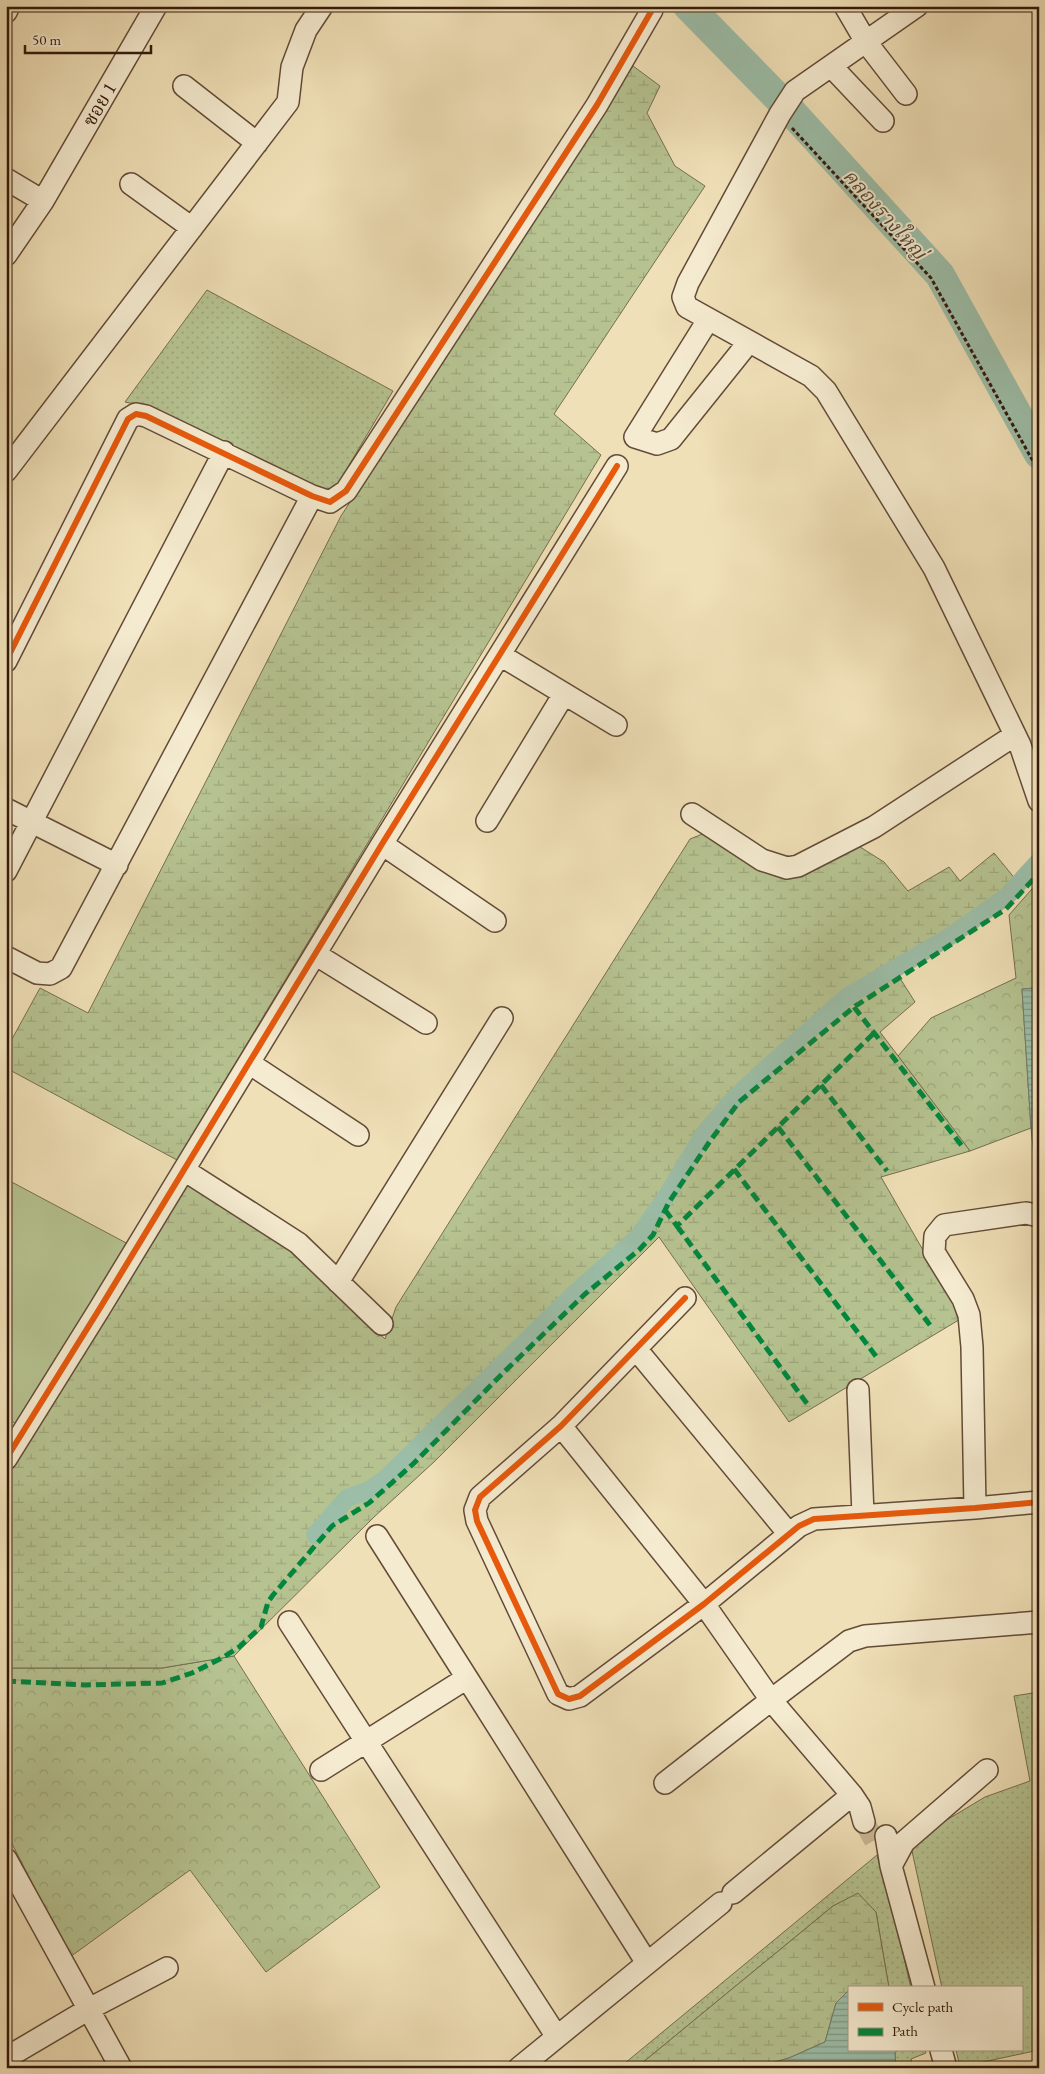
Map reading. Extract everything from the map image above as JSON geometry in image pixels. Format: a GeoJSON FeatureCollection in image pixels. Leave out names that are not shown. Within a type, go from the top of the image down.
{"type":"FeatureCollection","features":[{"type":"Feature","properties":{"kind":"street"},"geometry":{"type":"LineString","coordinates":[[6,12],[10,6]]}},
{"type":"Feature","properties":{"kind":"street","name":"ซอย 1"},"geometry":{"type":"LineString","coordinates":[[6,255],[43,201],[156,6]]}},
{"type":"Feature","properties":{"kind":"street"},"geometry":{"type":"LineString","coordinates":[[8,466],[288,102],[292,67],[306,30],[322,6]]}},
{"type":"Feature","properties":{"kind":"street"},"geometry":{"type":"LineString","coordinates":[[845,6],[866,42],[906,94]]}},
{"type":"Feature","properties":{"kind":"street"},"geometry":{"type":"LineString","coordinates":[[917,6],[795,91],[780,114],[688,283],[683,297],[687,307],[811,376],[826,391],[934,568],[1015,735],[1039,800]]}},
{"type":"Feature","properties":{"kind":"street"},"geometry":{"type":"LineString","coordinates":[[6,661],[128,418],[136,414],[146,416],[224,452],[312,496],[330,502],[346,491],[597,104],[652,10]]}},
{"type":"Feature","properties":{"kind":"street"},"geometry":{"type":"LineString","coordinates":[[831,66],[883,121]]}},
{"type":"Feature","properties":{"kind":"street"},"geometry":{"type":"LineString","coordinates":[[184,86],[257,143]]}},
{"type":"Feature","properties":{"kind":"street"},"geometry":{"type":"LineString","coordinates":[[6,179],[43,201]]}},
{"type":"Feature","properties":{"kind":"street"},"geometry":{"type":"LineString","coordinates":[[131,184],[192,228]]}},
{"type":"Feature","properties":{"kind":"street"},"geometry":{"type":"LineString","coordinates":[[708,320],[635,438],[657,444],[671,439],[748,342]]}},
{"type":"Feature","properties":{"kind":"street"},"geometry":{"type":"LineString","coordinates":[[6,871],[224,452]]}},
{"type":"Feature","properties":{"kind":"street"},"geometry":{"type":"LineString","coordinates":[[6,1458],[382,844],[617,466]]}},
{"type":"Feature","properties":{"kind":"street"},"geometry":{"type":"LineString","coordinates":[[6,957],[38,973],[50,974],[61,968],[118,865],[312,496]]}},
{"type":"Feature","properties":{"kind":"street"},"geometry":{"type":"LineString","coordinates":[[500,655],[616,725]]}},
{"type":"Feature","properties":{"kind":"street"},"geometry":{"type":"LineString","coordinates":[[487,821],[564,694]]}},
{"type":"Feature","properties":{"kind":"street"},"geometry":{"type":"LineString","coordinates":[[692,814],[762,860],[787,868],[792,867],[874,826],[1015,735]]}},
{"type":"Feature","properties":{"kind":"street"},"geometry":{"type":"LineString","coordinates":[[6,809],[118,865]]}},
{"type":"Feature","properties":{"kind":"street"},"geometry":{"type":"LineString","coordinates":[[382,844],[495,921]]}},
{"type":"Feature","properties":{"kind":"street"},"geometry":{"type":"LineString","coordinates":[[315,954],[426,1023]]}},
{"type":"Feature","properties":{"kind":"street"},"geometry":{"type":"LineString","coordinates":[[338,1282],[502,1018]]}},
{"type":"Feature","properties":{"kind":"street"},"geometry":{"type":"LineString","coordinates":[[249,1063],[358,1135]]}},
{"type":"Feature","properties":{"kind":"street"},"geometry":{"type":"LineString","coordinates":[[184,1170],[298,1243],[382,1324]]}},
{"type":"Feature","properties":{"kind":"street"},"geometry":{"type":"LineString","coordinates":[[975,1508],[972,1348],[969,1315],[963,1300],[934,1252],[935,1236],[944,1225],[1026,1212],[1039,1216]]}},
{"type":"Feature","properties":{"kind":"street"},"geometry":{"type":"LineString","coordinates":[[685,1298],[561,1426],[480,1497],[475,1510],[477,1521],[558,1694],[569,1699],[580,1696],[704,1604],[799,1526],[814,1520],[1039,1502]]}},
{"type":"Feature","properties":{"kind":"street"},"geometry":{"type":"LineString","coordinates":[[636,1349],[789,1534]]}},
{"type":"Feature","properties":{"kind":"street"},"geometry":{"type":"LineString","coordinates":[[858,1390],[863,1516]]}},
{"type":"Feature","properties":{"kind":"street"},"geometry":{"type":"LineString","coordinates":[[519,2068],[727,1898],[862,1810],[771,1700],[704,1604],[561,1426]]}},
{"type":"Feature","properties":{"kind":"street"},"geometry":{"type":"LineString","coordinates":[[377,1536],[647,1963]]}},
{"type":"Feature","properties":{"kind":"street"},"geometry":{"type":"LineString","coordinates":[[289,1622],[557,2037]]}},
{"type":"Feature","properties":{"kind":"street"},"geometry":{"type":"LineString","coordinates":[[665,1783],[849,1642],[865,1636],[1039,1622]]}},
{"type":"Feature","properties":{"kind":"street"},"geometry":{"type":"LineString","coordinates":[[321,1770],[467,1678]]}},
{"type":"Feature","properties":{"kind":"street"},"geometry":{"type":"LineString","coordinates":[[891,1866],[904,1842],[987,1770]]}},
{"type":"Feature","properties":{"kind":"street"},"geometry":{"type":"LineString","coordinates":[[881,1840],[882,1856],[891,1866],[923,1986]]}},
{"type":"Feature","properties":{"kind":"street"},"geometry":{"type":"LineString","coordinates":[[6,1859],[121,2068]]}},
{"type":"Feature","properties":{"kind":"street"},"geometry":{"type":"LineString","coordinates":[[6,2058],[89,2009],[167,1968]]}},
{"type":"Feature","properties":{"kind":"street"},"geometry":{"type":"LineString","coordinates":[[942,2052],[946,2068]]}},
{"type":"Feature","properties":{"kind":"path"},"geometry":{"type":"LineString","coordinates":[[780,114],[932,278],[1039,472]]}},
{"type":"Feature","properties":{"kind":"green space"},"geometry":{"type":"Polygon","coordinates":[[[633,66],[660,86],[647,113],[675,166],[705,186],[554,414],[601,455],[177,1160],[6,1068],[6,1050],[40,988],[88,1013],[341,516],[633,66]]]}},
{"type":"Feature","properties":{"kind":"green space"},"geometry":{"type":"Polygon","coordinates":[[[207,290],[393,391],[336,487],[322,493],[149,407],[125,402],[207,290]]]}},
{"type":"Feature","properties":{"kind":"green space"},"geometry":{"type":"Polygon","coordinates":[[[705,833],[759,864],[857,845],[884,862],[908,891],[949,867],[960,881],[994,853],[1021,886],[991,914],[896,972],[915,1002],[880,1032],[970,1151],[881,1177],[962,1318],[789,1422],[659,1237],[435,1461],[374,1517],[234,1656],[162,1668],[6,1668],[6,1478],[186,1182],[289,1247],[385,1339],[396,1307],[690,839],[705,833]]]}},
{"type":"Feature","properties":{"kind":"green space"},"geometry":{"type":"Polygon","coordinates":[[[1039,881],[1039,1019],[1035,988],[1022,989],[1031,1128],[970,1151],[898,1056],[931,1018],[1016,978],[1009,915],[1039,881]]]}},
{"type":"Feature","properties":{"kind":"green space"},"geometry":{"type":"Polygon","coordinates":[[[6,1179],[130,1245],[18,1425],[6,1418],[6,1179]]]}},
{"type":"Feature","properties":{"kind":"green space"},"geometry":{"type":"Polygon","coordinates":[[[234,1656],[380,1887],[266,1972],[190,1870],[70,1957],[6,1832],[6,1668],[162,1668],[234,1656]]]}},
{"type":"Feature","properties":{"kind":"green space"},"geometry":{"type":"Polygon","coordinates":[[[1039,1692],[1039,2050],[960,2067],[956,2052],[1022,2052],[1022,1986],[942,1986],[910,1842],[985,1797],[1030,1781],[1014,1696],[1039,1692]]]}},
{"type":"Feature","properties":{"kind":"green space"},"geometry":{"type":"Polygon","coordinates":[[[877,1855],[891,1902],[911,1986],[889,1986],[876,1912],[858,1894],[833,1906],[636,2068],[619,2068],[877,1855]]]}},
{"type":"Feature","properties":{"kind":"green space"},"geometry":{"type":"Polygon","coordinates":[[[858,1893],[876,1912],[889,1986],[848,1986],[848,1992],[836,2003],[825,2042],[789,2058],[753,2068],[636,2068],[833,1906],[858,1893]]]}},
{"type":"Feature","properties":{"kind":"green space"},"geometry":{"type":"Polygon","coordinates":[[[895,2053],[926,2053],[911,2059],[913,2068],[896,2068],[895,2053]]]}},
{"type":"Feature","properties":{"kind":"shaded area"},"geometry":{"type":"Polygon","coordinates":[[[1035,988],[1039,1019],[1039,1187],[1037,1188],[1022,989],[1035,988]]]}},
{"type":"Feature","properties":{"kind":"shaded area"},"geometry":{"type":"Polygon","coordinates":[[[848,1992],[848,2052],[896,2052],[896,2068],[753,2068],[789,2058],[825,2042],[836,2003],[848,1992]]]}},
{"type":"Feature","properties":{"kind":"waterway","name":"คลองรางใหญ่"},"geometry":{"type":"LineString","coordinates":[[688,6],[789,109],[940,275],[1039,454]]}},
{"type":"Feature","properties":{"kind":"waterway"},"geometry":{"type":"LineString","coordinates":[[315,1535],[347,1498],[369,1490],[385,1479],[574,1294],[638,1237],[666,1197],[703,1135],[730,1103],[760,1074],[848,996],[949,937],[1007,896],[1039,861]]}},
{"type":"Feature","properties":{"kind":"tunnel"},"geometry":{"type":"LineString","coordinates":[[864,1822],[876,1843]]}},
{"type":"Feature","properties":{"kind":"marked path"},"geometry":{"type":"LineString","coordinates":[[6,1681],[85,1685],[162,1683],[192,1673],[239,1647],[261,1627],[268,1602],[332,1526],[369,1503],[413,1464],[585,1294],[639,1250],[653,1235],[669,1202],[739,1102],[854,1007],[1006,909],[1039,873]]}},
{"type":"Feature","properties":{"kind":"marked path"},"geometry":{"type":"LineString","coordinates":[[854,1007],[962,1146]]}},
{"type":"Feature","properties":{"kind":"marked path"},"geometry":{"type":"LineString","coordinates":[[665,1210],[677,1226],[873,1034]]}},
{"type":"Feature","properties":{"kind":"marked path"},"geometry":{"type":"LineString","coordinates":[[821,1085],[887,1171]]}},
{"type":"Feature","properties":{"kind":"marked path"},"geometry":{"type":"LineString","coordinates":[[778,1127],[930,1325]]}},
{"type":"Feature","properties":{"kind":"marked path"},"geometry":{"type":"LineString","coordinates":[[734,1169],[878,1359]]}},
{"type":"Feature","properties":{"kind":"marked path"},"geometry":{"type":"LineString","coordinates":[[677,1226],[808,1405]]}},
{"type":"Feature","properties":{"kind":"cycle path"},"geometry":{"type":"LineString","coordinates":[[6,661],[128,419],[136,414],[146,416],[312,496],[330,502],[346,491],[597,105],[652,10]]}},
{"type":"Feature","properties":{"kind":"cycle path"},"geometry":{"type":"LineString","coordinates":[[6,1459],[382,844],[617,466]]}},
{"type":"Feature","properties":{"kind":"cycle path"},"geometry":{"type":"LineString","coordinates":[[685,1298],[561,1426],[480,1497],[475,1510],[477,1521],[558,1694],[569,1699],[580,1696],[704,1604],[799,1526],[814,1519],[1039,1502]]}}]}
